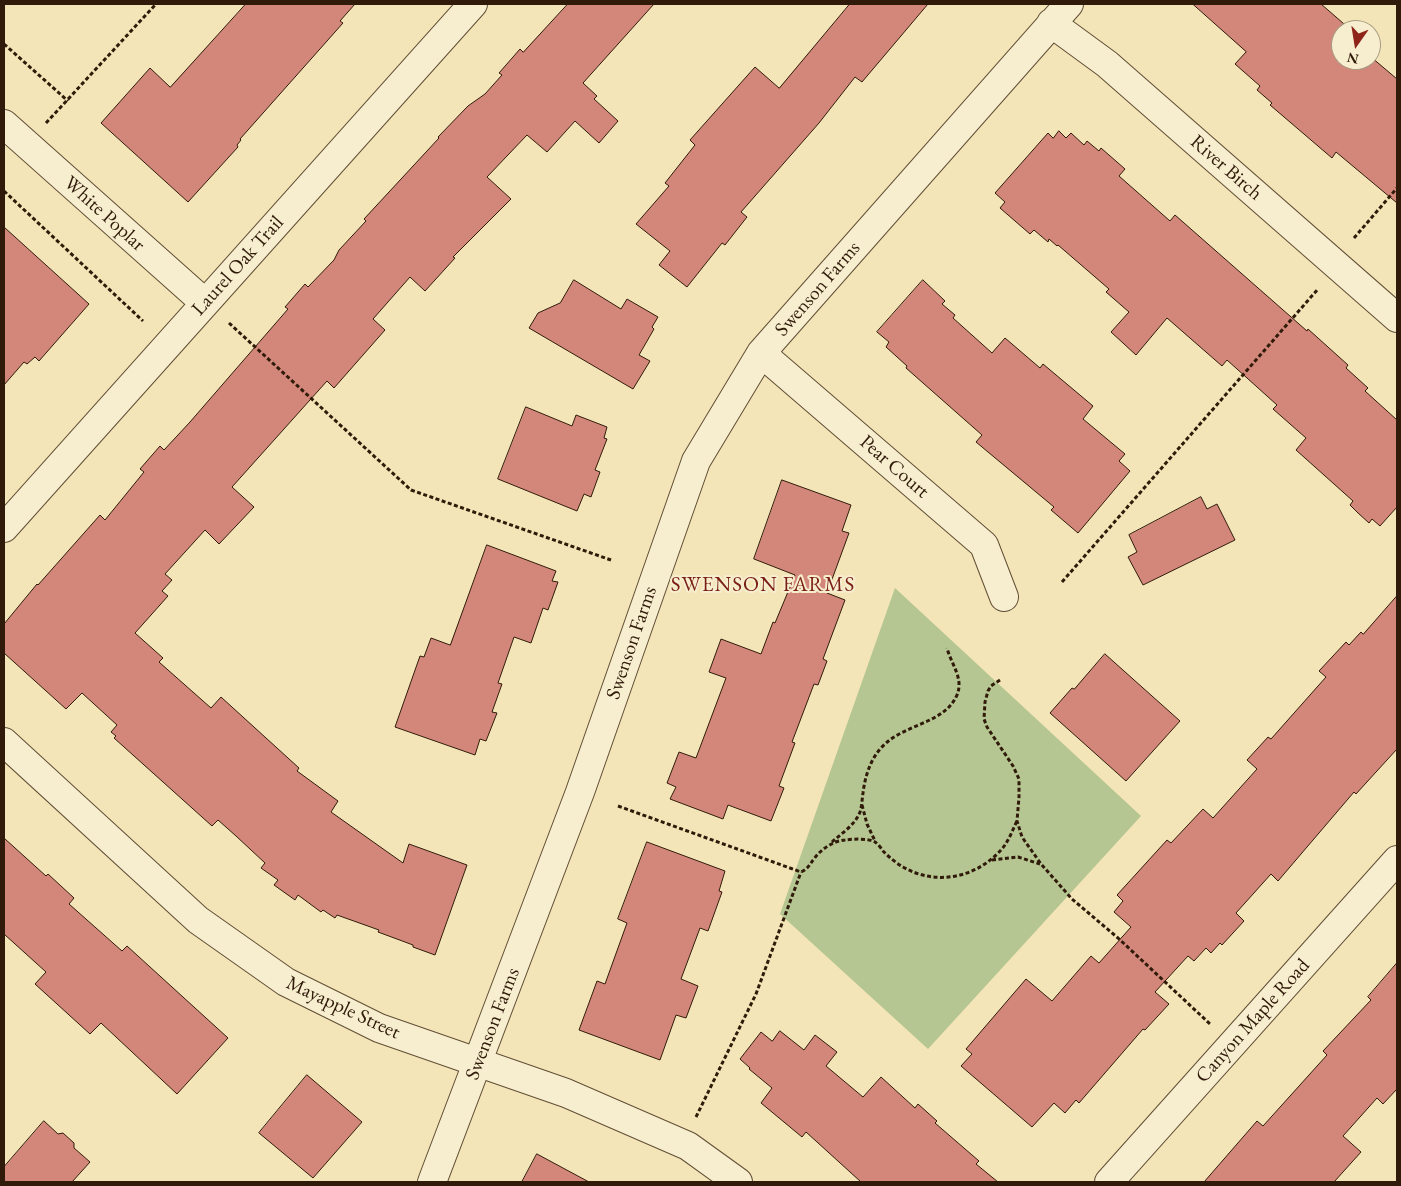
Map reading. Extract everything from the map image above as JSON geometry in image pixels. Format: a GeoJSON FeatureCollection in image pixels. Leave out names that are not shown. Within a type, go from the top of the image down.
{"type":"FeatureCollection","features":[{"type":"Feature","properties":{"kind":"street","name":"Laurel Oak Trail"},"geometry":{"type":"LineString","coordinates":[[4,528],[473,4]]}},
{"type":"Feature","properties":{"kind":"street","name":"River Birch"},"geometry":{"type":"LineString","coordinates":[[1060,13],[1107,64],[1397,318]]}},
{"type":"Feature","properties":{"kind":"street","name":"Swenson Farms"},"geometry":{"type":"LineString","coordinates":[[432,1182],[479,1064],[580,792],[696,460],[761,353],[1060,13]]}},
{"type":"Feature","properties":{"kind":"street","name":"White Poplar"},"geometry":{"type":"LineString","coordinates":[[4,124],[205,303]]}},
{"type":"Feature","properties":{"kind":"street","name":"Pear Court"},"geometry":{"type":"LineString","coordinates":[[761,353],[984,545],[1004,597]]}},
{"type":"Feature","properties":{"kind":"street","name":"Mayapple Street"},"geometry":{"type":"LineString","coordinates":[[4,742],[198,920],[286,982],[379,1028],[566,1093],[688,1146],[738,1182]]}},
{"type":"Feature","properties":{"kind":"street","name":"Canyon Maple Road"},"geometry":{"type":"LineString","coordinates":[[1109,1182],[1397,860]]}},
{"type":"Feature","properties":{"kind":"path"},"geometry":{"type":"LineString","coordinates":[[26,144],[68,101],[156,4]]}},
{"type":"Feature","properties":{"kind":"path"},"geometry":{"type":"LineString","coordinates":[[4,44],[68,101]]}},
{"type":"Feature","properties":{"kind":"path"},"geometry":{"type":"LineString","coordinates":[[1354,238],[1397,188]]}},
{"type":"Feature","properties":{"kind":"path"},"geometry":{"type":"LineString","coordinates":[[4,191],[144,321]]}},
{"type":"Feature","properties":{"kind":"path"},"geometry":{"type":"LineString","coordinates":[[1062,582],[1318,289]]}},
{"type":"Feature","properties":{"kind":"path"},"geometry":{"type":"LineString","coordinates":[[226,320],[411,490],[611,560]]}},
{"type":"Feature","properties":{"kind":"path"},"geometry":{"type":"LineString","coordinates":[[696,1117],[756,994],[802,872],[809,868],[813,859],[854,822],[860,812],[868,769],[882,746],[898,733],[941,715],[953,703],[960,685],[947,648]]}},
{"type":"Feature","properties":{"kind":"path"},"geometry":{"type":"LineString","coordinates":[[1000,680],[991,686],[988,691],[984,719],[987,727],[1013,766],[1019,780],[1017,822],[1022,837],[1072,899],[1118,938],[1210,1024]]}},
{"type":"Feature","properties":{"kind":"path"},"geometry":{"type":"LineString","coordinates":[[862,800],[865,816],[875,842],[886,854],[902,866],[917,874],[932,878],[963,875],[992,860],[1002,850],[1017,822]]}},
{"type":"Feature","properties":{"kind":"path"},"geometry":{"type":"LineString","coordinates":[[618,806],[802,872]]}},
{"type":"Feature","properties":{"kind":"path"},"geometry":{"type":"LineString","coordinates":[[831,842],[860,840],[875,842]]}},
{"type":"Feature","properties":{"kind":"path"},"geometry":{"type":"LineString","coordinates":[[992,860],[1018,857],[1042,864]]}},
{"type":"Feature","properties":{"kind":"green space"},"geometry":{"type":"Polygon","coordinates":[[[895,588],[1141,816],[928,1049],[780,914],[895,588]]]}},
{"type":"Feature","properties":{"kind":"building"},"geometry":{"type":"Polygon","coordinates":[[[246,4],[355,4],[340,21],[343,23],[240,139],[238,147],[188,202],[101,123],[150,68],[170,87],[246,4]]]}},
{"type":"Feature","properties":{"kind":"building"},"geometry":{"type":"Polygon","coordinates":[[[568,4],[654,4],[583,83],[597,96],[594,99],[618,121],[599,143],[575,121],[547,152],[527,135],[487,177],[511,199],[453,257],[455,258],[425,291],[410,277],[373,319],[385,330],[334,388],[327,381],[232,487],[254,507],[219,544],[205,530],[165,574],[172,580],[162,591],[168,596],[135,633],[163,658],[159,662],[211,708],[221,697],[299,768],[297,771],[338,801],[331,812],[403,863],[409,844],[467,865],[435,955],[378,932],[379,930],[337,915],[335,918],[323,910],[321,912],[298,895],[295,900],[274,885],[278,880],[261,868],[265,863],[218,820],[212,826],[114,738],[116,736],[111,732],[117,725],[82,693],[66,709],[4,653],[4,624],[37,584],[100,515],[105,520],[144,472],[140,469],[160,446],[164,450],[190,422],[288,309],[285,307],[305,284],[308,287],[334,260],[339,250],[366,221],[364,219],[438,137],[468,106],[485,94],[502,75],[499,73],[520,49],[523,52],[568,4]]]}},
{"type":"Feature","properties":{"kind":"building"},"geometry":{"type":"Polygon","coordinates":[[[850,4],[928,4],[862,82],[855,77],[819,123],[741,212],[747,217],[725,245],[722,243],[687,287],[659,265],[670,251],[636,224],[669,186],[665,183],[695,145],[690,140],[755,67],[779,88],[850,4]]]}},
{"type":"Feature","properties":{"kind":"building"},"geometry":{"type":"Polygon","coordinates":[[[1193,4],[1321,4],[1339,20],[1331,20],[1331,70],[1381,70],[1381,65],[1397,79],[1397,203],[1336,152],[1332,158],[1270,105],[1272,103],[1257,90],[1260,86],[1235,64],[1246,52],[1193,4]]]}},
{"type":"Feature","properties":{"kind":"building"},"geometry":{"type":"Polygon","coordinates":[[[1059,131],[1066,138],[1071,133],[1084,145],[1087,141],[1099,151],[1101,148],[1125,169],[1119,176],[1170,221],[1175,215],[1307,331],[1308,329],[1348,365],[1346,368],[1368,388],[1365,391],[1397,420],[1397,507],[1380,526],[1372,519],[1369,523],[1350,505],[1353,501],[1296,450],[1306,438],[1273,409],[1277,405],[1227,360],[1222,366],[1167,318],[1136,355],[1111,332],[1129,312],[1106,292],[1109,289],[1058,245],[1049,239],[1048,242],[1034,230],[1030,234],[1000,208],[1005,202],[995,193],[1048,133],[1053,138],[1059,131]]]}},
{"type":"Feature","properties":{"kind":"building"},"geometry":{"type":"Polygon","coordinates":[[[4,227],[89,304],[39,361],[35,357],[27,364],[24,362],[4,385],[4,227]]]}},
{"type":"Feature","properties":{"kind":"building"},"geometry":{"type":"Polygon","coordinates":[[[574,280],[621,309],[627,299],[658,317],[652,327],[654,329],[639,355],[650,361],[633,389],[529,328],[538,313],[560,303],[574,280]]]}},
{"type":"Feature","properties":{"kind":"building"},"geometry":{"type":"Polygon","coordinates":[[[923,280],[945,301],[942,304],[955,315],[953,318],[992,353],[1005,338],[1040,368],[1043,364],[1093,406],[1083,419],[1125,454],[1119,461],[1130,471],[1078,533],[1051,510],[1054,507],[976,442],[982,435],[906,368],[907,366],[886,347],[889,342],[877,332],[923,280]]]}},
{"type":"Feature","properties":{"kind":"building"},"geometry":{"type":"Polygon","coordinates":[[[526,407],[572,426],[576,415],[607,427],[604,438],[607,439],[595,470],[600,472],[591,497],[584,494],[577,511],[498,479],[526,407]]]}},
{"type":"Feature","properties":{"kind":"building"},"geometry":{"type":"Polygon","coordinates":[[[782,480],[851,505],[842,531],[849,533],[827,593],[845,600],[823,659],[827,661],[818,685],[814,684],[792,742],[795,743],[779,786],[784,788],[771,821],[728,805],[723,819],[670,799],[676,787],[667,783],[679,752],[696,758],[726,678],[709,672],[721,639],[761,654],[773,622],[775,623],[795,575],[754,559],[782,480]]]}},
{"type":"Feature","properties":{"kind":"building"},"geometry":{"type":"Polygon","coordinates":[[[1201,497],[1207,509],[1217,504],[1235,540],[1143,585],[1128,557],[1137,552],[1129,535],[1201,497]]]}},
{"type":"Feature","properties":{"kind":"building"},"geometry":{"type":"Polygon","coordinates":[[[487,545],[556,571],[552,581],[558,582],[548,610],[543,608],[531,643],[514,637],[498,683],[502,684],[492,712],[497,713],[486,741],[480,739],[475,755],[395,727],[420,656],[424,657],[431,638],[450,645],[487,545]]]}},
{"type":"Feature","properties":{"kind":"building"},"geometry":{"type":"Polygon","coordinates":[[[1397,596],[1397,749],[1356,794],[1354,792],[1278,881],[1271,874],[1236,913],[1244,921],[1222,945],[1220,943],[1211,953],[1206,948],[1194,961],[1188,956],[1155,992],[1169,1004],[1145,1030],[1143,1029],[1079,1103],[1076,1100],[1065,1113],[1054,1103],[1032,1127],[961,1066],[972,1054],[966,1049],[1026,979],[1052,1001],[1091,956],[1099,963],[1131,927],[1114,912],[1123,901],[1117,895],[1167,840],[1171,843],[1203,809],[1213,818],[1257,769],[1247,760],[1268,737],[1271,739],[1326,677],[1319,671],[1346,642],[1349,645],[1361,632],[1363,634],[1397,596]]]}},
{"type":"Feature","properties":{"kind":"building"},"geometry":{"type":"Polygon","coordinates":[[[1105,654],[1180,721],[1126,781],[1050,713],[1105,654]]]}},
{"type":"Feature","properties":{"kind":"building"},"geometry":{"type":"Polygon","coordinates":[[[4,838],[46,876],[48,874],[74,898],[69,904],[122,951],[127,946],[228,1038],[177,1094],[101,1023],[90,1034],[35,984],[46,972],[4,934],[4,838]]]}},
{"type":"Feature","properties":{"kind":"building"},"geometry":{"type":"Polygon","coordinates":[[[647,842],[725,871],[719,891],[722,892],[708,931],[700,928],[681,979],[698,986],[686,1018],[676,1015],[660,1060],[579,1030],[597,981],[605,984],[627,923],[618,919],[647,842]]]}},
{"type":"Feature","properties":{"kind":"building"},"geometry":{"type":"Polygon","coordinates":[[[1397,963],[1397,1089],[1383,1104],[1377,1098],[1343,1136],[1361,1152],[1334,1182],[1204,1182],[1257,1121],[1263,1126],[1327,1055],[1323,1051],[1371,1000],[1368,997],[1397,963]]]}},
{"type":"Feature","properties":{"kind":"building"},"geometry":{"type":"Polygon","coordinates":[[[780,1031],[804,1050],[815,1035],[837,1052],[826,1066],[863,1097],[881,1077],[915,1108],[918,1104],[937,1121],[935,1123],[979,1161],[976,1164],[998,1182],[861,1182],[806,1132],[802,1137],[761,1103],[772,1088],[740,1059],[761,1032],[772,1041],[780,1031]]]}},
{"type":"Feature","properties":{"kind":"building"},"geometry":{"type":"Polygon","coordinates":[[[307,1075],[362,1122],[313,1178],[259,1133],[307,1075]]]}},
{"type":"Feature","properties":{"kind":"building"},"geometry":{"type":"Polygon","coordinates":[[[44,1121],[58,1134],[63,1133],[74,1143],[74,1148],[90,1162],[72,1182],[4,1182],[4,1167],[44,1121]]]}},
{"type":"Feature","properties":{"kind":"building"},"geometry":{"type":"Polygon","coordinates":[[[537,1154],[589,1182],[522,1182],[537,1154]]]}},
{"type":"Feature","properties":{"kind":"district","name":"SWENSON FARMS"},"geometry":{"type":"Point","coordinates":[763,585]}}]}
